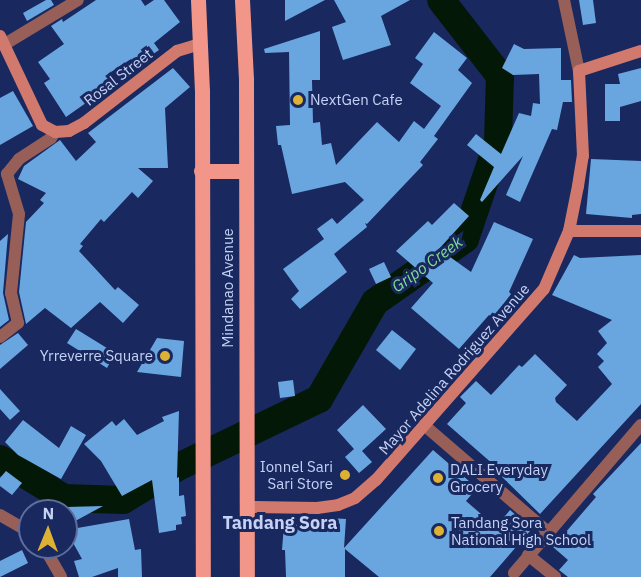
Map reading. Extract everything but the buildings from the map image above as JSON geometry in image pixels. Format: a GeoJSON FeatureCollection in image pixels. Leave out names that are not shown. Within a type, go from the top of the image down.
{"type":"FeatureCollection","features":[{"type":"Feature","properties":{"kind":"main road","name":"Mindanao Avenue"},"geometry":{"type":"LineString","coordinates":[[198,0],[203,577]]}},
{"type":"Feature","properties":{"kind":"main road","name":"Mindanao Avenue"},"geometry":{"type":"LineString","coordinates":[[242,0],[246,171],[247,577]]}},
{"type":"Feature","properties":{"kind":"main road"},"geometry":{"type":"LineString","coordinates":[[201,171],[246,171]]}},
{"type":"Feature","properties":{"kind":"street"},"geometry":{"type":"LineString","coordinates":[[0,337],[18,323],[11,293],[19,214],[7,174],[19,159],[51,138],[55,132],[42,125],[2,40],[78,0]]}},
{"type":"Feature","properties":{"kind":"street"},"geometry":{"type":"LineString","coordinates":[[564,0],[579,71],[641,51]]}},
{"type":"Feature","properties":{"kind":"street","name":"Rosal Street"},"geometry":{"type":"LineString","coordinates":[[55,132],[69,131],[84,123],[169,57],[186,47],[200,44]]}},
{"type":"Feature","properties":{"kind":"street","name":"Mayor Adelina Rodriguez Avenue"},"geometry":{"type":"LineString","coordinates":[[246,507],[317,508],[338,505],[355,498],[376,480],[544,289],[569,231],[583,156],[579,71]]}},
{"type":"Feature","properties":{"kind":"street"},"geometry":{"type":"LineString","coordinates":[[569,231],[641,231]]}},
{"type":"Feature","properties":{"kind":"street"},"geometry":{"type":"LineString","coordinates":[[424,425],[548,532]]}},
{"type":"Feature","properties":{"kind":"street"},"geometry":{"type":"LineString","coordinates":[[514,573],[641,425]]}},
{"type":"Feature","properties":{"kind":"street"},"geometry":{"type":"LineString","coordinates":[[0,515],[18,525]]}},
{"type":"Feature","properties":{"kind":"street"},"geometry":{"type":"LineString","coordinates":[[528,555],[555,577]]}},
{"type":"Feature","properties":{"kind":"street"},"geometry":{"type":"LineString","coordinates":[[51,559],[61,577]]}},
{"type":"Feature","properties":{"kind":"waterway","name":"Gripo Creek"},"geometry":{"type":"LineString","coordinates":[[0,459],[64,498],[123,500],[176,468],[319,399],[375,302],[465,239],[498,142],[500,76],[441,0]]}},
{"type":"Feature","properties":{"kind":"place","name":"NextGen Cafe"},"geometry":{"type":"Point","coordinates":[298,100]}},
{"type":"Feature","properties":{"kind":"place","name":"Yrreverre Square"},"geometry":{"type":"Point","coordinates":[165,356]}},
{"type":"Feature","properties":{"kind":"place","name":"Ionnel Sari Sari Store"},"geometry":{"type":"Point","coordinates":[345,475]}},
{"type":"Feature","properties":{"kind":"place","name":"DALI Everyday Grocery"},"geometry":{"type":"Point","coordinates":[438,478]}},
{"type":"Feature","properties":{"kind":"place","name":"Tandang Sora National High School"},"geometry":{"type":"Point","coordinates":[439,531]}},
{"type":"Feature","properties":{"kind":"district","name":"Tandang Sora"},"geometry":{"type":"Point","coordinates":[280,523]}}]}
